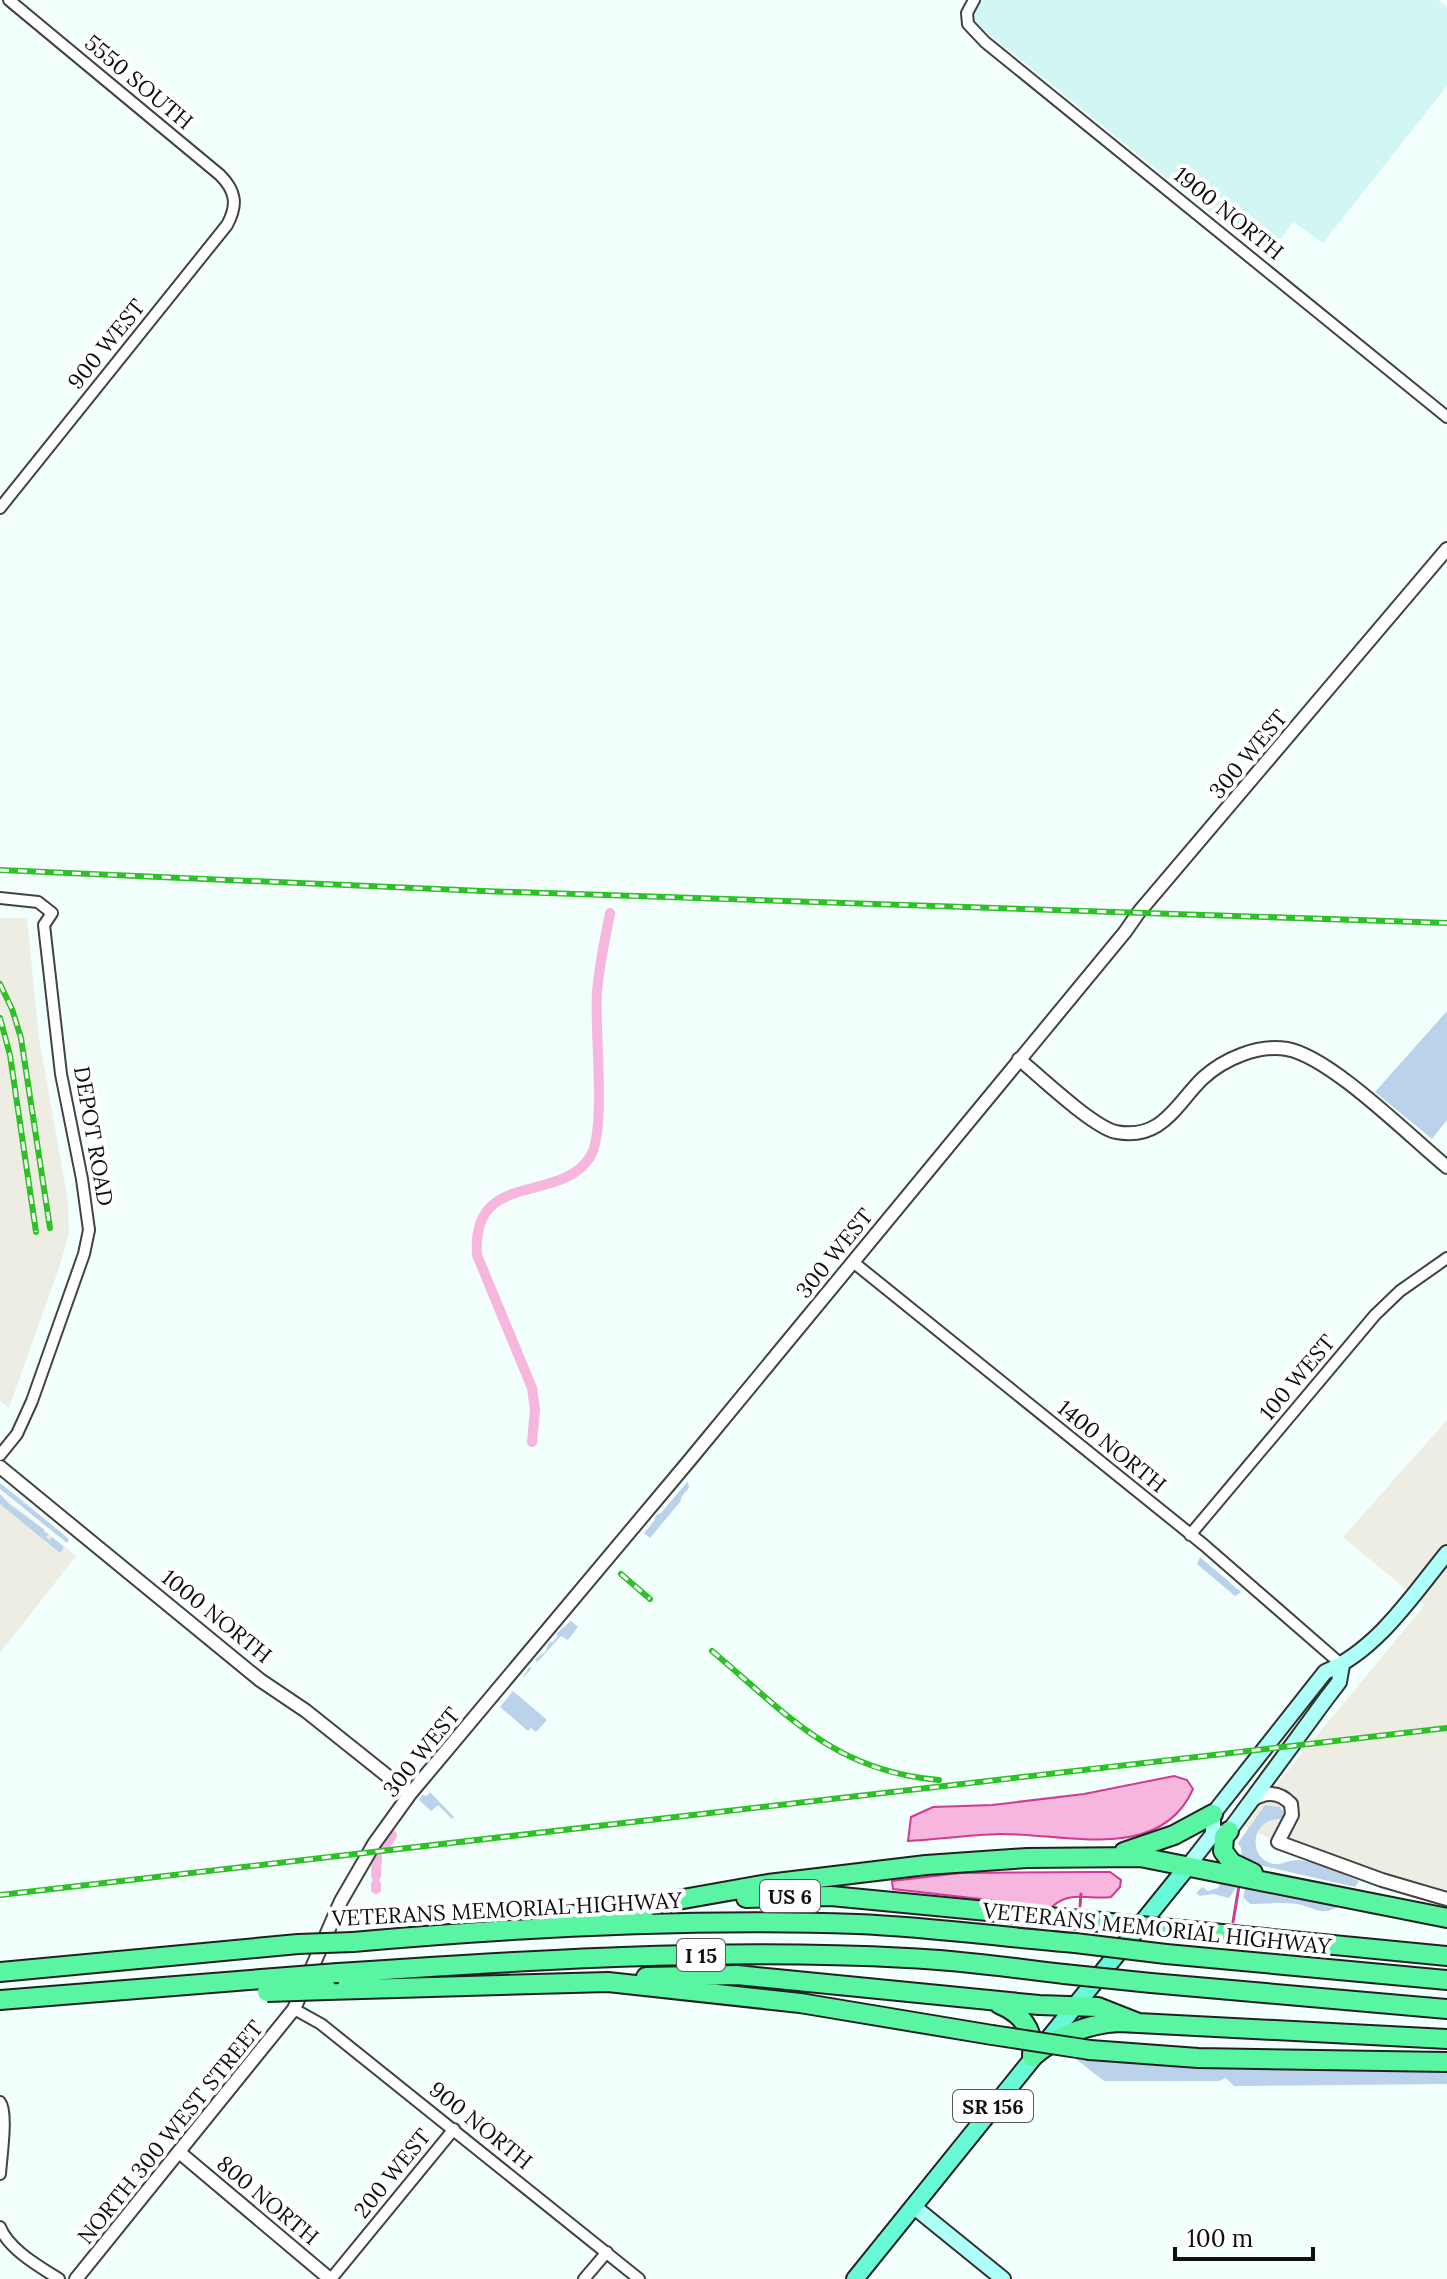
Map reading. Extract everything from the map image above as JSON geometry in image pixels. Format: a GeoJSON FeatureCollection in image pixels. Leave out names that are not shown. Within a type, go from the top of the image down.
{"type":"FeatureCollection","features":[{"type":"Feature","properties":{"kind":"highway"},"geometry":{"type":"LineString","coordinates":[[1101,1857],[1136,1849],[1174,1835],[1213,1814]]}},
{"type":"Feature","properties":{"kind":"highway"},"geometry":{"type":"LineString","coordinates":[[1221,1832],[1224,1837],[1223,1851],[1232,1863],[1240,1869],[1286,1885]]}},
{"type":"Feature","properties":{"kind":"highway"},"geometry":{"type":"LineString","coordinates":[[638,1907],[768,1884],[926,1865],[1027,1858],[1140,1857],[1447,1918]]}},
{"type":"Feature","properties":{"kind":"highway","name":"US 6"},"geometry":{"type":"LineString","coordinates":[[490,1930],[566,1914],[762,1897],[831,1896],[1447,1956]]}},
{"type":"Feature","properties":{"kind":"highway","name":"VETERANS MEMORIAL HIGHWAY"},"geometry":{"type":"LineString","coordinates":[[0,1972],[298,1944],[490,1930],[677,1923],[792,1923],[861,1924],[1447,1980]]}},
{"type":"Feature","properties":{"kind":"highway","name":"I 15"},"geometry":{"type":"LineString","coordinates":[[0,2000],[271,1985],[338,1973],[520,1960],[777,1953],[910,1958],[1447,2009]]}},
{"type":"Feature","properties":{"kind":"highway"},"geometry":{"type":"LineString","coordinates":[[608,1982],[617,1979],[737,1975],[1098,2007],[1136,2022]]}},
{"type":"Feature","properties":{"kind":"highway"},"geometry":{"type":"LineString","coordinates":[[271,1985],[328,1990],[608,1982],[800,2003],[1090,2050],[1198,2058],[1447,2062]]}},
{"type":"Feature","properties":{"kind":"highway"},"geometry":{"type":"LineString","coordinates":[[986,1999],[1004,2006],[1024,2021],[1032,2038],[1032,2057]]}},
{"type":"Feature","properties":{"kind":"highway"},"geometry":{"type":"LineString","coordinates":[[1032,2057],[1059,2038],[1086,2026],[1106,2023],[1136,2022],[1447,2039]]}},
{"type":"Feature","properties":{"kind":"main road"},"geometry":{"type":"LineString","coordinates":[[1221,1832],[1213,1814],[1325,1672],[1342,1665],[1392,1619],[1447,1553]]}},
{"type":"Feature","properties":{"kind":"main road"},"geometry":{"type":"LineString","coordinates":[[1188,1866],[1249,1802],[1339,1682],[1342,1665]]}},
{"type":"Feature","properties":{"kind":"main road","name":"SR 156"},"geometry":{"type":"LineString","coordinates":[[855,2279],[1188,1866]]}},
{"type":"Feature","properties":{"kind":"main road"},"geometry":{"type":"LineString","coordinates":[[913,2206],[1003,2279]]}},
{"type":"Feature","properties":{"kind":"street","name":"5550 SOUTH"},"geometry":{"type":"LineString","coordinates":[[9,0],[220,175],[231,188],[235,201]]}},
{"type":"Feature","properties":{"kind":"street","name":"1900 NORTH"},"geometry":{"type":"LineString","coordinates":[[974,0],[968,9],[968,24],[985,42],[1447,417]]}},
{"type":"Feature","properties":{"kind":"street","name":"900 WEST"},"geometry":{"type":"LineString","coordinates":[[0,508],[221,233],[232,217],[235,201]]}},
{"type":"Feature","properties":{"kind":"street","name":"300 WEST"},"geometry":{"type":"LineString","coordinates":[[294,2009],[341,1901],[374,1844],[410,1794],[853,1262],[1148,901],[1447,549]]}},
{"type":"Feature","properties":{"kind":"street","name":"DEPOT ROAD"},"geometry":{"type":"LineString","coordinates":[[0,898],[38,902],[52,913],[44,925],[61,1074],[89,1230],[84,1254],[32,1401],[17,1434],[0,1455]]}},
{"type":"Feature","properties":{"kind":"street"},"geometry":{"type":"LineString","coordinates":[[1019,1059],[1099,1125],[1116,1132],[1136,1132],[1160,1126],[1204,1078],[1227,1062],[1252,1050],[1284,1048],[1315,1059],[1447,1167]]}},
{"type":"Feature","properties":{"kind":"street","name":"100 WEST"},"geometry":{"type":"LineString","coordinates":[[1190,1535],[1375,1315],[1400,1291],[1447,1258]]}},
{"type":"Feature","properties":{"kind":"street","name":"1400 NORTH"},"geometry":{"type":"LineString","coordinates":[[853,1262],[1190,1535],[1342,1665]]}},
{"type":"Feature","properties":{"kind":"street","name":"1000 NORTH"},"geometry":{"type":"LineString","coordinates":[[0,1467],[250,1672],[306,1711],[410,1794]]}},
{"type":"Feature","properties":{"kind":"street"},"geometry":{"type":"LineString","coordinates":[[1249,1802],[1264,1794],[1276,1794],[1291,1804],[1292,1815],[1278,1842],[1382,1880],[1447,1899]]}},
{"type":"Feature","properties":{"kind":"street","name":"900 NORTH"},"geometry":{"type":"LineString","coordinates":[[294,2009],[321,2024],[639,2279]]}},
{"type":"Feature","properties":{"kind":"street","name":"NORTH 300 WEST STREET"},"geometry":{"type":"LineString","coordinates":[[76,2279],[294,2009]]}},
{"type":"Feature","properties":{"kind":"street"},"geometry":{"type":"LineString","coordinates":[[0,2102],[5,2108],[5,2120],[0,2174]]}},
{"type":"Feature","properties":{"kind":"street","name":"200 WEST"},"geometry":{"type":"LineString","coordinates":[[331,2279],[454,2129]]}},
{"type":"Feature","properties":{"kind":"street","name":"800 NORTH"},"geometry":{"type":"LineString","coordinates":[[179,2152],[331,2279]]}},
{"type":"Feature","properties":{"kind":"street"},"geometry":{"type":"LineString","coordinates":[[0,2227],[1,2232],[20,2251],[59,2279]]}},
{"type":"Feature","properties":{"kind":"street"},"geometry":{"type":"LineString","coordinates":[[584,2279],[607,2252]]}},
{"type":"Feature","properties":{"kind":"shaded area"},"geometry":{"type":"Polygon","coordinates":[[[980,0],[1438,0],[1447,7],[1447,86],[1323,243],[1293,222],[1266,258],[973,21],[972,14],[980,0]]]}},
{"type":"Feature","properties":{"kind":"shaded area"},"geometry":{"type":"Polygon","coordinates":[[[0,918],[27,918],[39,1038],[68,1201],[69,1233],[9,1408],[0,1401],[0,918]]]}},
{"type":"Feature","properties":{"kind":"shaded area"},"geometry":{"type":"Polygon","coordinates":[[[1447,1011],[1447,1120],[1432,1139],[1375,1092],[1447,1011]]]}},
{"type":"Feature","properties":{"kind":"shaded area"},"geometry":{"type":"Polygon","coordinates":[[[1447,1420],[1447,1892],[1278,1842],[1242,1826],[1425,1605],[1343,1537],[1447,1420]]]}},
{"type":"Feature","properties":{"kind":"shaded area"},"geometry":{"type":"Polygon","coordinates":[[[688,1481],[689,1488],[680,1502],[650,1538],[644,1533],[656,1515],[688,1481]]]}},
{"type":"Feature","properties":{"kind":"shaded area"},"geometry":{"type":"Polygon","coordinates":[[[0,1483],[69,1539],[67,1543],[0,1489],[0,1483]]]}},
{"type":"Feature","properties":{"kind":"shaded area"},"geometry":{"type":"Polygon","coordinates":[[[0,1494],[76,1556],[0,1653],[0,1494]]]}},
{"type":"Feature","properties":{"kind":"shaded area"},"geometry":{"type":"Polygon","coordinates":[[[0,1494],[45,1530],[43,1532],[49,1534],[46,1537],[50,1540],[52,1537],[64,1547],[60,1553],[0,1504],[0,1494]]]}},
{"type":"Feature","properties":{"kind":"shaded area"},"geometry":{"type":"Polygon","coordinates":[[[1200,1557],[1241,1592],[1235,1596],[1197,1564],[1200,1557]]]}},
{"type":"Feature","properties":{"kind":"shaded area"},"geometry":{"type":"Polygon","coordinates":[[[571,1621],[578,1627],[568,1640],[561,1636],[532,1668],[537,1662],[535,1659],[558,1636],[556,1634],[571,1621]]]}},
{"type":"Feature","properties":{"kind":"shaded area"},"geometry":{"type":"Polygon","coordinates":[[[513,1691],[547,1720],[536,1732],[531,1728],[528,1731],[500,1707],[513,1691]]]}},
{"type":"Feature","properties":{"kind":"shaded area"},"geometry":{"type":"Polygon","coordinates":[[[1174,1776],[1187,1780],[1193,1789],[1178,1812],[1158,1828],[1134,1836],[1080,1839],[1000,1834],[908,1841],[911,1817],[933,1807],[992,1805],[1084,1794],[1174,1776]]]}},
{"type":"Feature","properties":{"kind":"shaded area"},"geometry":{"type":"Polygon","coordinates":[[[430,1792],[454,1817],[452,1819],[438,1805],[431,1811],[419,1800],[430,1792]]]}},
{"type":"Feature","properties":{"kind":"shaded area"},"geometry":{"type":"Polygon","coordinates":[[[1265,1805],[1280,1807],[1286,1817],[1268,1822],[1259,1830],[1256,1845],[1263,1859],[1276,1864],[1295,1860],[1314,1863],[1359,1881],[1355,1887],[1242,1861],[1238,1843],[1265,1805]]]}},
{"type":"Feature","properties":{"kind":"shaded area"},"geometry":{"type":"Polygon","coordinates":[[[1110,1872],[1121,1880],[1120,1887],[1111,1897],[1073,1897],[1052,1907],[893,1889],[892,1881],[960,1873],[1110,1872]]]}},
{"type":"Feature","properties":{"kind":"shaded area"},"geometry":{"type":"Polygon","coordinates":[[[1221,1881],[1238,1885],[1229,1898],[1196,1893],[1202,1887],[1208,1891],[1218,1888],[1221,1881]]]}},
{"type":"Feature","properties":{"kind":"shaded area"},"geometry":{"type":"Polygon","coordinates":[[[1246,1886],[1341,1905],[1323,1911],[1291,1903],[1250,1904],[1243,1897],[1246,1886]]]}},
{"type":"Feature","properties":{"kind":"shaded area"},"geometry":{"type":"Polygon","coordinates":[[[1072,2056],[1196,2067],[1447,2069],[1447,2084],[1234,2086],[1226,2078],[1219,2081],[1104,2081],[1072,2056]]]}},
{"type":"Feature","properties":{"kind":"waterway"},"geometry":{"type":"LineString","coordinates":[[532,1442],[535,1410],[532,1388],[477,1255],[479,1228],[488,1210],[502,1198],[559,1180],[576,1171],[590,1157],[595,1144],[599,1103],[597,992],[610,913]]}},
{"type":"Feature","properties":{"kind":"waterway"},"geometry":{"type":"LineString","coordinates":[[385,1846],[392,1835]]}},
{"type":"Feature","properties":{"kind":"waterway"},"geometry":{"type":"LineString","coordinates":[[376,1876],[377,1856]]}},
{"type":"Feature","properties":{"kind":"waterway"},"geometry":{"type":"LineString","coordinates":[[376,1884],[376,1889]]}},
{"type":"Feature","properties":{"kind":"waterway"},"geometry":{"type":"LineString","coordinates":[[1233,1922],[1239,1886]]}},
{"type":"Feature","properties":{"kind":"waterway"},"geometry":{"type":"LineString","coordinates":[[1080,1906],[1081,1894]]}},
{"type":"Feature","properties":{"kind":"railway"},"geometry":{"type":"LineString","coordinates":[[0,870],[483,891],[1447,923]]}},
{"type":"Feature","properties":{"kind":"railway"},"geometry":{"type":"LineString","coordinates":[[0,984],[21,1038],[50,1228]]}},
{"type":"Feature","properties":{"kind":"railway"},"geometry":{"type":"LineString","coordinates":[[0,1018],[10,1055],[36,1232]]}},
{"type":"Feature","properties":{"kind":"railway"},"geometry":{"type":"LineString","coordinates":[[621,1574],[650,1599]]}},
{"type":"Feature","properties":{"kind":"railway"},"geometry":{"type":"LineString","coordinates":[[712,1651],[790,1718],[841,1752],[870,1765],[939,1780]]}},
{"type":"Feature","properties":{"kind":"railway"},"geometry":{"type":"LineString","coordinates":[[0,1895],[1447,1728]]}}]}
